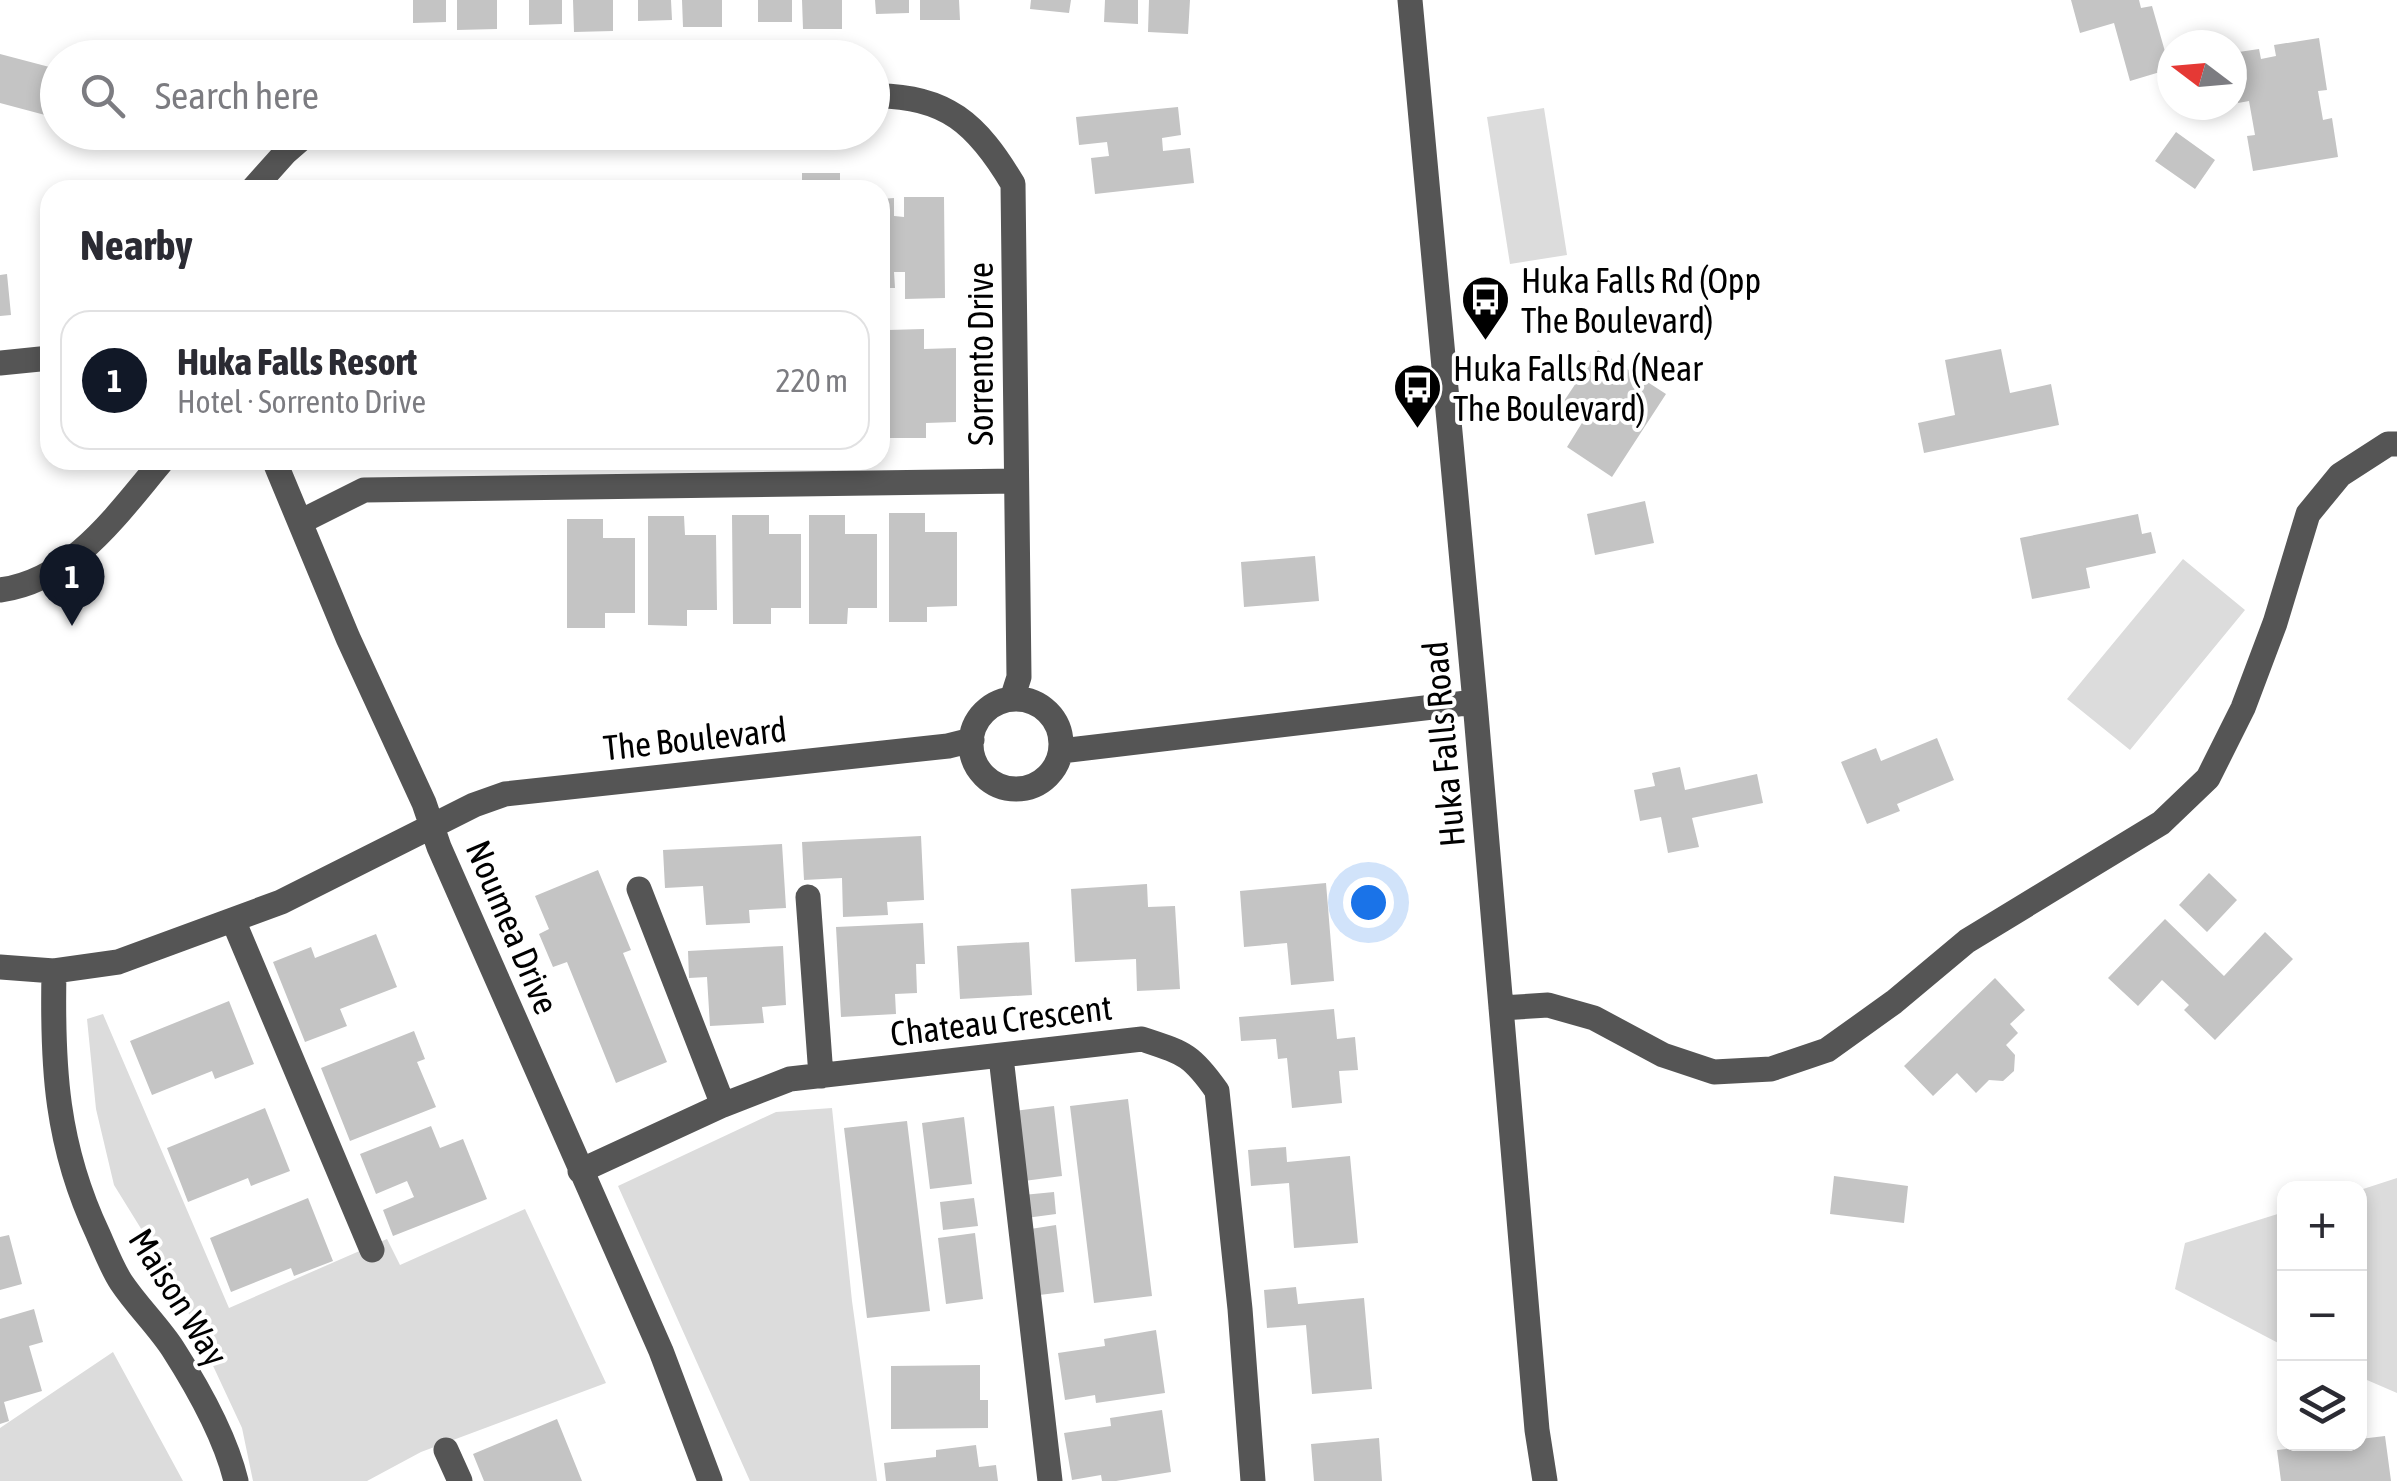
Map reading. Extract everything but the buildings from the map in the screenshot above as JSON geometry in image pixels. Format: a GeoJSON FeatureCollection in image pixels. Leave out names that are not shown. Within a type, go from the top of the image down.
{"type":"FeatureCollection","features":[{"type":"Feature","properties":{"kind":"street","name":"Huka Falls Road"},"geometry":{"type":"LineString","coordinates":[[1418,1],[1501,1008],[1538,1430],[1546,1481]]}},
{"type":"Feature","properties":{"kind":"street","name":"Sorrento Drive"},"geometry":{"type":"LineString","coordinates":[[890,97],[921,100],[963,118],[994,152],[1014,184],[1020,678],[1012,699]]}},
{"type":"Feature","properties":{"kind":"street"},"geometry":{"type":"LineString","coordinates":[[261,180],[290,150]]}},
{"type":"Feature","properties":{"kind":"street"},"geometry":{"type":"LineString","coordinates":[[0,363],[40,359]]}},
{"type":"Feature","properties":{"kind":"street"},"geometry":{"type":"LineString","coordinates":[[1501,1008],[1548,1005],[1594,1018],[1663,1055],[1714,1072],[1770,1068],[1827,1050],[1894,1002],[1967,940],[2161,823],[2208,778],[2243,708],[2275,622],[2308,514],[2340,476],[2388,444],[2397,444]]}},
{"type":"Feature","properties":{"kind":"street"},"geometry":{"type":"LineString","coordinates":[[0,590],[29,586],[91,545],[155,470]]}},
{"type":"Feature","properties":{"kind":"street"},"geometry":{"type":"LineString","coordinates":[[278,470],[432,826]]}},
{"type":"Feature","properties":{"kind":"street"},"geometry":{"type":"LineString","coordinates":[[300,522],[364,490],[1016,481]]}},
{"type":"Feature","properties":{"kind":"street"},"geometry":{"type":"LineString","coordinates":[[1028,700],[1054,720],[1061,750],[1056,766],[1046,777],[1018,790],[989,780],[973,756],[972,740],[975,726],[996,704],[1028,700]]}},
{"type":"Feature","properties":{"kind":"street"},"geometry":{"type":"LineString","coordinates":[[1061,750],[1475,702]]}},
{"type":"Feature","properties":{"kind":"street","name":"The Boulevard"},"geometry":{"type":"LineString","coordinates":[[432,826],[505,794],[948,746],[972,740]]}},
{"type":"Feature","properties":{"kind":"street","name":"Noumea Drive"},"geometry":{"type":"LineString","coordinates":[[0,967],[54,971],[118,962],[281,902],[432,826],[661,1351],[710,1481]]}},
{"type":"Feature","properties":{"kind":"street"},"geometry":{"type":"LineString","coordinates":[[638,889],[723,1105]]}},
{"type":"Feature","properties":{"kind":"street"},"geometry":{"type":"LineString","coordinates":[[808,897],[821,1076]]}},
{"type":"Feature","properties":{"kind":"street"},"geometry":{"type":"LineString","coordinates":[[233,920],[372,1250]]}},
{"type":"Feature","properties":{"kind":"street","name":"Maison Way"},"geometry":{"type":"LineString","coordinates":[[54,971],[56,1102],[68,1158],[89,1216],[120,1281],[172,1348],[206,1407],[236,1481]]}},
{"type":"Feature","properties":{"kind":"street","name":"Chateau Crescent"},"geometry":{"type":"LineString","coordinates":[[580,1172],[723,1105],[790,1079],[1142,1039],[1196,1061],[1217,1091],[1253,1481]]}},
{"type":"Feature","properties":{"kind":"street"},"geometry":{"type":"LineString","coordinates":[[1001,1057],[1050,1481]]}},
{"type":"Feature","properties":{"kind":"street"},"geometry":{"type":"LineString","coordinates":[[446,1450],[460,1481]]}},
{"type":"Feature","properties":{"kind":"shaded area"},"geometry":{"type":"Polygon","coordinates":[[[1544,108],[1567,255],[1510,264],[1487,117],[1544,108]]]}},
{"type":"Feature","properties":{"kind":"shaded area"},"geometry":{"type":"Polygon","coordinates":[[[2183,559],[2245,610],[2130,750],[2067,699],[2183,559]]]}},
{"type":"Feature","properties":{"kind":"shaded area"},"geometry":{"type":"Polygon","coordinates":[[[103,1014],[229,1308],[387,1239],[400,1265],[525,1209],[606,1383],[421,1452],[367,1481],[253,1481],[242,1428],[174,1282],[114,1185],[96,1109],[87,1019],[103,1014]]]}},
{"type":"Feature","properties":{"kind":"shaded area"},"geometry":{"type":"Polygon","coordinates":[[[832,1108],[852,1301],[877,1481],[750,1481],[618,1186],[776,1112],[832,1108]]]}},
{"type":"Feature","properties":{"kind":"shaded area"},"geometry":{"type":"Polygon","coordinates":[[[2397,1178],[2397,1393],[2367,1380],[2367,1188],[2397,1178]]]}},
{"type":"Feature","properties":{"kind":"shaded area"},"geometry":{"type":"Polygon","coordinates":[[[2277,1214],[2277,1342],[2175,1289],[2185,1243],[2277,1214]]]}},
{"type":"Feature","properties":{"kind":"shaded area"},"geometry":{"type":"Polygon","coordinates":[[[113,1352],[183,1481],[0,1481],[0,1428],[113,1352]]]}},
{"type":"Feature","properties":{"kind":"place","name":"Huka Falls Rd (Opp The Boulevard)"},"geometry":{"type":"Point","coordinates":[1486,342]}},
{"type":"Feature","properties":{"kind":"place","name":"Huka Falls Rd (Near The Boulevard)"},"geometry":{"type":"Point","coordinates":[1418,430]}},
{"type":"Feature","properties":{"kind":"place","name":"Huka Falls Resort"},"geometry":{"type":"Point","coordinates":[72,626]}}]}
